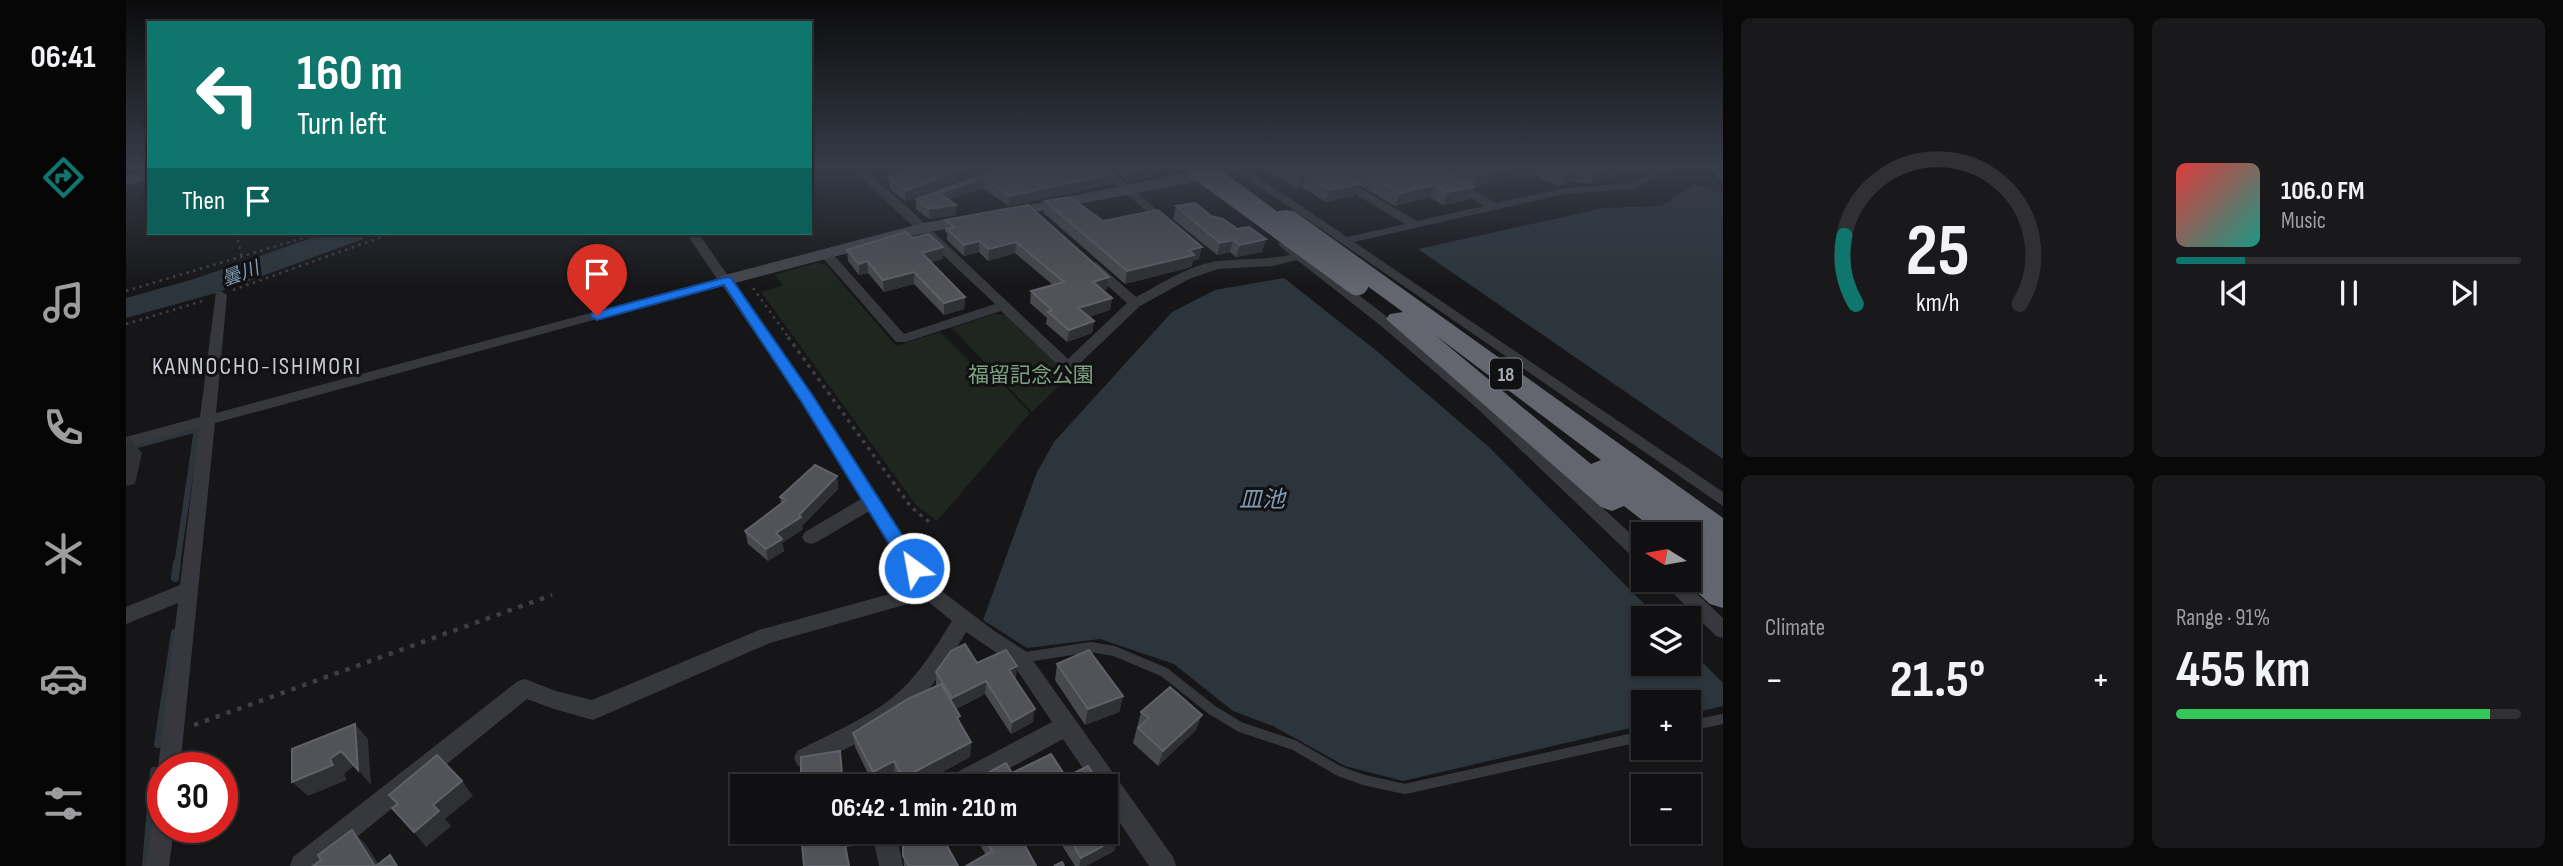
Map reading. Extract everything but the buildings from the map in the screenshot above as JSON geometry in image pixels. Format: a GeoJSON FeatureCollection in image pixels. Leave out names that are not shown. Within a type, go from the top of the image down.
{"type":"FeatureCollection","features":[{"type":"Feature","properties":{"kind":"highway","name":"18"},"geometry":{"type":"LineString","coordinates":[[1250,207],[1357,284],[1667,522]]}},
{"type":"Feature","properties":{"kind":"highway","name":"18"},"geometry":{"type":"LineString","coordinates":[[1269,207],[1532,379],[1723,513]]}},
{"type":"Feature","properties":{"kind":"highway","name":"18"},"geometry":{"type":"LineString","coordinates":[[1286,216],[1516,382],[1723,537]]}},
{"type":"Feature","properties":{"kind":"highway","name":"18"},"geometry":{"type":"LineString","coordinates":[[1357,284],[1638,522]]}},
{"type":"Feature","properties":{"kind":"highway"},"geometry":{"type":"LineString","coordinates":[[1701,548],[1723,565]]}},
{"type":"Feature","properties":{"kind":"highway"},"geometry":{"type":"LineString","coordinates":[[1701,575],[1723,594]]}},
{"type":"Feature","properties":{"kind":"street"},"geometry":{"type":"LineString","coordinates":[[909,207],[923,228],[1068,367],[1135,303],[1212,261],[1273,262],[1300,256]]}},
{"type":"Feature","properties":{"kind":"street"},"geometry":{"type":"LineString","coordinates":[[126,442],[923,228],[1035,214],[1060,207]]}},
{"type":"Feature","properties":{"kind":"street"},"geometry":{"type":"LineString","coordinates":[[1146,207],[1176,232]]}},
{"type":"Feature","properties":{"kind":"street"},"geometry":{"type":"LineString","coordinates":[[1242,207],[1385,322],[1483,406],[1631,545]]}},
{"type":"Feature","properties":{"kind":"street"},"geometry":{"type":"LineString","coordinates":[[1296,207],[1723,500]]}},
{"type":"Feature","properties":{"kind":"street"},"geometry":{"type":"LineString","coordinates":[[1385,207],[1415,225]]}},
{"type":"Feature","properties":{"kind":"street"},"geometry":{"type":"LineString","coordinates":[[1345,241],[1496,208]]}},
{"type":"Feature","properties":{"kind":"street"},"geometry":{"type":"LineString","coordinates":[[694,235],[736,278],[928,590],[1020,658],[1164,866]]}},
{"type":"Feature","properties":{"kind":"street"},"geometry":{"type":"LineString","coordinates":[[1078,252],[1135,303]]}},
{"type":"Feature","properties":{"kind":"street"},"geometry":{"type":"LineString","coordinates":[[827,254],[901,339],[1002,306]]}},
{"type":"Feature","properties":{"kind":"street"},"geometry":{"type":"LineString","coordinates":[[171,752],[220,295]]}},
{"type":"Feature","properties":{"kind":"street"},"geometry":{"type":"LineString","coordinates":[[811,537],[872,501]]}},
{"type":"Feature","properties":{"kind":"street"},"geometry":{"type":"LineString","coordinates":[[126,616],[188,590]]}},
{"type":"Feature","properties":{"kind":"street"},"geometry":{"type":"LineString","coordinates":[[302,866],[524,688],[554,700],[593,710],[766,636],[928,590]]}},
{"type":"Feature","properties":{"kind":"street"},"geometry":{"type":"LineString","coordinates":[[1682,592],[1723,630]]}},
{"type":"Feature","properties":{"kind":"street"},"geometry":{"type":"LineString","coordinates":[[805,758],[887,712],[910,695],[936,663],[964,619]]}},
{"type":"Feature","properties":{"kind":"street"},"geometry":{"type":"LineString","coordinates":[[976,774],[1066,726]]}},
{"type":"Feature","properties":{"kind":"street"},"geometry":{"type":"LineString","coordinates":[[157,866],[160,843]]}},
{"type":"Feature","properties":{"kind":"street"},"geometry":{"type":"LineString","coordinates":[[887,844],[891,866]]}},
{"type":"Feature","properties":{"kind":"lane"},"geometry":{"type":"LineString","coordinates":[[1020,658],[1091,647],[1114,651],[1164,672],[1212,710],[1240,727],[1294,745],[1339,771],[1364,780],[1405,789],[1631,740]]}},
{"type":"Feature","properties":{"kind":"lane"},"geometry":{"type":"LineString","coordinates":[[1701,724],[1723,719]]}},
{"type":"Feature","properties":{"kind":"path"},"geometry":{"type":"LineString","coordinates":[[236,235],[242,258]]}},
{"type":"Feature","properties":{"kind":"path"},"geometry":{"type":"LineString","coordinates":[[126,291],[314,235]]}},
{"type":"Feature","properties":{"kind":"path"},"geometry":{"type":"LineString","coordinates":[[126,324],[220,295],[384,235]]}},
{"type":"Feature","properties":{"kind":"path"},"geometry":{"type":"LineString","coordinates":[[736,278],[911,507],[933,525]]}},
{"type":"Feature","properties":{"kind":"path"},"geometry":{"type":"LineString","coordinates":[[173,733],[552,595]]}},
{"type":"Feature","properties":{"kind":"green space"},"geometry":{"type":"Polygon","coordinates":[[[817,263],[826,265],[896,346],[940,332],[972,364],[981,361],[1030,413],[937,521],[916,505],[761,292],[783,285],[775,275],[817,263]]]}},
{"type":"Feature","properties":{"kind":"green space","name":"福留記念公園"},"geometry":{"type":"Polygon","coordinates":[[[994,314],[1005,315],[1069,376],[1032,412],[952,328],[994,314]]]}},
{"type":"Feature","properties":{"kind":"water"},"geometry":{"type":"Polygon","coordinates":[[[1723,207],[1723,459],[1418,249],[1604,208],[1723,207]]]}},
{"type":"Feature","properties":{"kind":"water","name":"皿池"},"geometry":{"type":"Polygon","coordinates":[[[1284,278],[1378,352],[1489,447],[1646,606],[1631,606],[1631,676],[1701,676],[1701,661],[1723,683],[1723,706],[1701,711],[1701,690],[1631,690],[1631,728],[1403,781],[1345,766],[1273,726],[1233,711],[1174,664],[1100,639],[1027,648],[983,620],[1037,472],[1054,442],[1172,312],[1215,290],[1284,278]]]}},
{"type":"Feature","properties":{"kind":"waterway","name":"曇川"},"geometry":{"type":"LineString","coordinates":[[126,308],[205,286],[347,235]]}},
{"type":"Feature","properties":{"kind":"waterway"},"geometry":{"type":"LineString","coordinates":[[126,448],[197,429],[177,565]]}},
{"type":"Feature","properties":{"kind":"waterway"},"geometry":{"type":"LineString","coordinates":[[175,578],[177,563]]}},
{"type":"Feature","properties":{"kind":"waterway"},"geometry":{"type":"LineString","coordinates":[[158,744],[175,633]]}},
{"type":"Feature","properties":{"kind":"waterway"},"geometry":{"type":"LineString","coordinates":[[146,866],[148,843]]}},
{"type":"Feature","properties":{"kind":"district","name":"KANNOCHO-ISHIMORI"},"geometry":{"type":"Point","coordinates":[257,366]}},
{"type":"Feature","properties":{"kind":"route"},"geometry":{"type":"LineString","coordinates":[[597,316],[727,280],[808,400],[914,568]]}}]}
